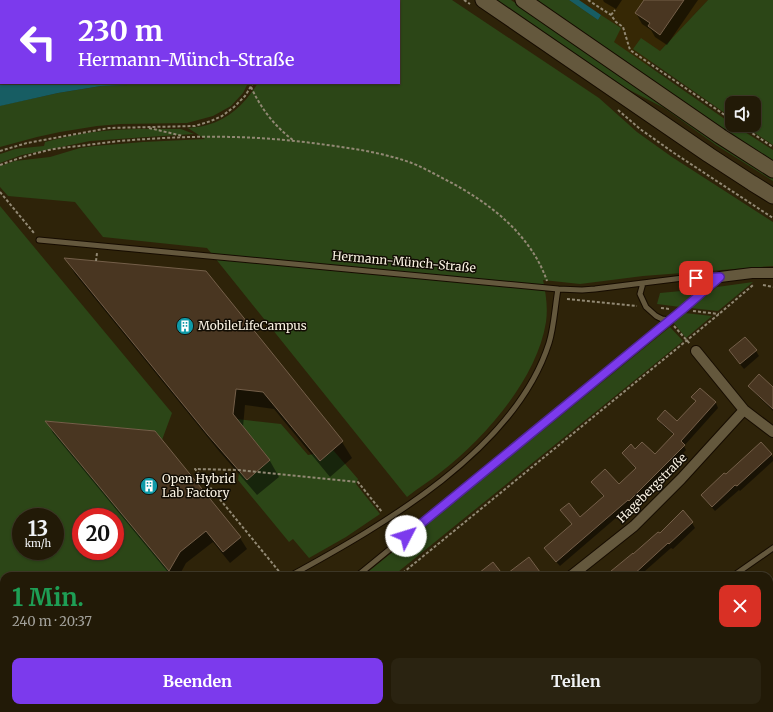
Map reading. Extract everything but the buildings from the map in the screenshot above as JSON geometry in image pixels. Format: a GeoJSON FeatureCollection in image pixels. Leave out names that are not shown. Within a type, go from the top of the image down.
{"type":"FeatureCollection","features":[{"type":"Feature","properties":{"kind":"main road"},"geometry":{"type":"LineString","coordinates":[[483,0],[708,155],[773,196]]}},
{"type":"Feature","properties":{"kind":"main road"},"geometry":{"type":"LineString","coordinates":[[523,0],[720,136],[773,170]]}},
{"type":"Feature","properties":{"kind":"street","name":"Hermann-Münch-Straße"},"geometry":{"type":"LineString","coordinates":[[720,277],[752,273],[770,274]]}},
{"type":"Feature","properties":{"kind":"street"},"geometry":{"type":"LineString","coordinates":[[696,351],[744,410],[773,432]]}},
{"type":"Feature","properties":{"kind":"street","name":"Hagebergstraße"},"geometry":{"type":"LineString","coordinates":[[576,572],[634,526],[681,479],[744,410]]}},
{"type":"Feature","properties":{"kind":"lane","name":"Hermann-Münch-Straße"},"geometry":{"type":"LineString","coordinates":[[39,240],[558,289],[595,289],[683,278],[720,277]]}},
{"type":"Feature","properties":{"kind":"lane"},"geometry":{"type":"LineString","coordinates":[[362,572],[670,320],[720,277]]}},
{"type":"Feature","properties":{"kind":"lane"},"geometry":{"type":"LineString","coordinates":[[643,283],[640,294],[646,306],[656,316],[662,319],[670,320]]}},
{"type":"Feature","properties":{"kind":"lane"},"geometry":{"type":"LineString","coordinates":[[297,572],[370,530],[419,497],[466,460],[497,429],[525,392],[540,365],[552,332],[558,289]]}},
{"type":"Feature","properties":{"kind":"lane"},"geometry":{"type":"LineString","coordinates":[[740,572],[773,548]]}},
{"type":"Feature","properties":{"kind":"path"},"geometry":{"type":"LineString","coordinates":[[588,0],[611,15],[616,22],[623,27],[630,50],[725,115]]}},
{"type":"Feature","properties":{"kind":"path"},"geometry":{"type":"LineString","coordinates":[[611,15],[615,10]]}},
{"type":"Feature","properties":{"kind":"path"},"geometry":{"type":"LineString","coordinates":[[0,151],[27,144],[109,128],[195,126],[211,122],[234,107],[245,96],[252,84]]}},
{"type":"Feature","properties":{"kind":"path"},"geometry":{"type":"LineString","coordinates":[[251,87],[257,100],[269,116],[285,135],[293,140]]}},
{"type":"Feature","properties":{"kind":"path"},"geometry":{"type":"LineString","coordinates":[[144,126],[187,136]]}},
{"type":"Feature","properties":{"kind":"path"},"geometry":{"type":"LineString","coordinates":[[750,132],[773,147]]}},
{"type":"Feature","properties":{"kind":"path"},"geometry":{"type":"LineString","coordinates":[[0,165],[51,150],[120,140],[187,136],[249,137],[293,140],[381,154],[409,162],[436,174],[489,206],[509,223],[525,240],[540,263],[547,280],[548,288]]}},
{"type":"Feature","properties":{"kind":"path"},"geometry":{"type":"LineString","coordinates":[[0,192],[39,240]]}},
{"type":"Feature","properties":{"kind":"path"},"geometry":{"type":"LineString","coordinates":[[96,261],[97,254]]}},
{"type":"Feature","properties":{"kind":"path"},"geometry":{"type":"LineString","coordinates":[[752,273],[753,285]]}},
{"type":"Feature","properties":{"kind":"path"},"geometry":{"type":"LineString","coordinates":[[404,572],[753,285],[773,287]]}},
{"type":"Feature","properties":{"kind":"path"},"geometry":{"type":"LineString","coordinates":[[660,308],[696,351]]}},
{"type":"Feature","properties":{"kind":"path"},"geometry":{"type":"LineString","coordinates":[[280,572],[195,469],[233,470],[358,482],[384,514]]}},
{"type":"Feature","properties":{"kind":"shaded area"},"geometry":{"type":"Polygon","coordinates":[[[537,0],[708,0],[660,51],[652,62],[641,72],[537,0]]]}},
{"type":"Feature","properties":{"kind":"green space"},"geometry":{"type":"Polygon","coordinates":[[[400,0],[452,0],[599,98],[637,132],[672,157],[773,222],[773,266],[643,276],[580,284],[543,280],[547,312],[546,322],[541,343],[532,365],[520,386],[507,406],[475,442],[441,472],[407,497],[207,248],[103,237],[75,202],[8,196],[0,187],[0,166],[15,161],[50,157],[80,148],[95,146],[205,139],[188,128],[200,127],[223,119],[248,97],[257,84],[400,84],[400,0]]]}},
{"type":"Feature","properties":{"kind":"green space"},"geometry":{"type":"Polygon","coordinates":[[[496,0],[511,0],[717,142],[773,177],[773,181],[716,145],[664,108],[616,83],[496,0]]]}},
{"type":"Feature","properties":{"kind":"green space"},"geometry":{"type":"Polygon","coordinates":[[[537,0],[569,0],[598,20],[601,15],[621,28],[614,42],[725,119],[725,129],[537,0]]]}},
{"type":"Feature","properties":{"kind":"green space"},"geometry":{"type":"Polygon","coordinates":[[[708,0],[773,0],[773,145],[754,132],[761,132],[761,96],[725,96],[725,113],[633,49],[641,38],[660,51],[708,0]]]}},
{"type":"Feature","properties":{"kind":"green space"},"geometry":{"type":"Polygon","coordinates":[[[152,84],[248,84],[243,93],[231,106],[213,116],[187,123],[97,126],[60,132],[0,147],[0,106],[3,105],[58,93],[101,86],[152,84]]]}},
{"type":"Feature","properties":{"kind":"green space"},"geometry":{"type":"Polygon","coordinates":[[[181,129],[194,134],[90,141],[22,155],[0,163],[0,154],[17,149],[44,146],[45,142],[75,135],[115,130],[181,129]]]}},
{"type":"Feature","properties":{"kind":"green space"},"geometry":{"type":"Polygon","coordinates":[[[729,132],[745,132],[773,150],[773,162],[729,132]]]}},
{"type":"Feature","properties":{"kind":"green space"},"geometry":{"type":"Polygon","coordinates":[[[0,206],[172,413],[162,440],[155,431],[46,421],[117,508],[72,508],[72,560],[124,560],[124,516],[170,572],[0,572],[0,206]]]}},
{"type":"Feature","properties":{"kind":"green space"},"geometry":{"type":"Polygon","coordinates":[[[753,282],[718,311],[690,308],[717,287],[753,282]]]}},
{"type":"Feature","properties":{"kind":"green space"},"geometry":{"type":"Polygon","coordinates":[[[702,289],[680,307],[657,304],[660,293],[702,289]]]}},
{"type":"Feature","properties":{"kind":"green space"},"geometry":{"type":"Polygon","coordinates":[[[685,313],[712,316],[686,338],[673,322],[685,313]]]}},
{"type":"Feature","properties":{"kind":"green space"},"geometry":{"type":"Polygon","coordinates":[[[670,327],[683,341],[398,572],[368,572],[670,327]]]}},
{"type":"Feature","properties":{"kind":"green space"},"geometry":{"type":"Polygon","coordinates":[[[237,419],[281,424],[308,455],[314,454],[320,461],[333,450],[358,479],[356,484],[380,514],[346,537],[309,558],[293,539],[289,542],[238,480],[239,473],[248,479],[270,460],[237,419]]]}},
{"type":"Feature","properties":{"kind":"water"},"geometry":{"type":"Polygon","coordinates":[[[569,0],[579,0],[601,15],[598,20],[569,0]]]}},
{"type":"Feature","properties":{"kind":"water"},"geometry":{"type":"Polygon","coordinates":[[[0,84],[152,84],[101,86],[58,93],[0,106],[0,84]]]}},
{"type":"Feature","properties":{"kind":"water"},"geometry":{"type":"Polygon","coordinates":[[[152,84],[192,84],[188,85],[152,84]]]}},
{"type":"Feature","properties":{"kind":"place","name":"MobileLifeCampus"},"geometry":{"type":"Point","coordinates":[185,326]}},
{"type":"Feature","properties":{"kind":"place","name":"Open Hybrid Lab Factory"},"geometry":{"type":"Point","coordinates":[149,486]}},
{"type":"Feature","properties":{"kind":"route"},"geometry":{"type":"LineString","coordinates":[[406,536],[682,310],[720,277],[696,278]]}}]}
